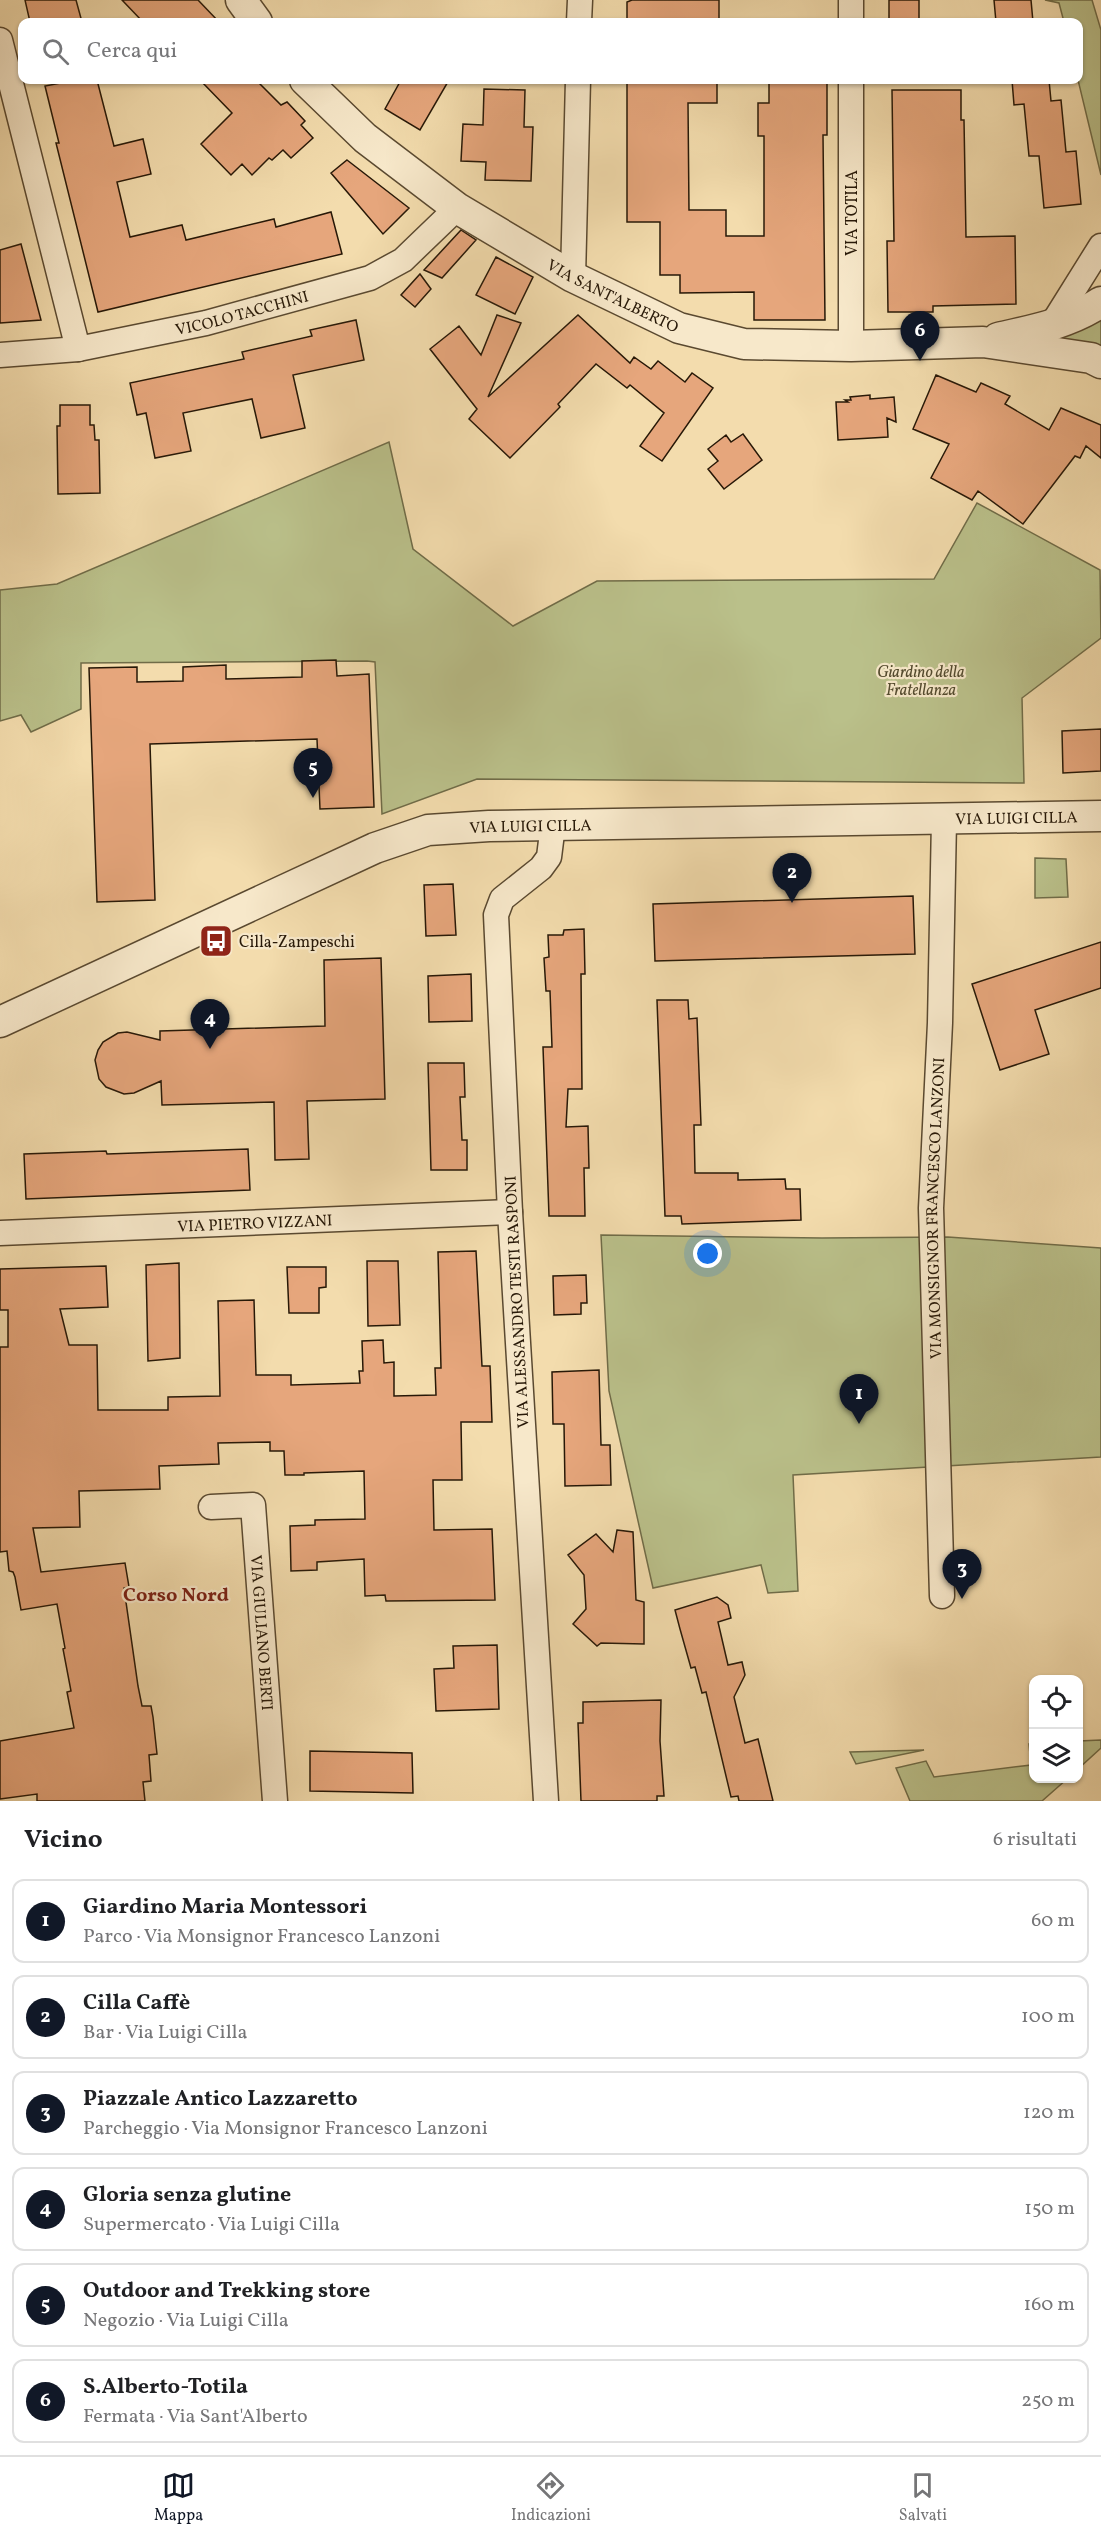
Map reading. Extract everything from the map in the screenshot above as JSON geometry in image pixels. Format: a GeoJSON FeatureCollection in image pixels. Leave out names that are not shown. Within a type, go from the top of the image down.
{"type":"FeatureCollection","features":[{"type":"Feature","properties":{"kind":"street"},"geometry":{"type":"LineString","coordinates":[[241,0],[254,18]]}},
{"type":"Feature","properties":{"kind":"street"},"geometry":{"type":"LineString","coordinates":[[579,18],[580,0]]}},
{"type":"Feature","properties":{"kind":"street"},"geometry":{"type":"LineString","coordinates":[[851,0],[851,18]]}},
{"type":"Feature","properties":{"kind":"street"},"geometry":{"type":"LineString","coordinates":[[0,40],[78,349]]}},
{"type":"Feature","properties":{"kind":"street","name":"VIA SANT'ALBERTO"},"geometry":{"type":"LineString","coordinates":[[308,84],[365,138],[457,208],[573,277],[679,328],[744,344],[851,346],[983,342],[1091,358],[1101,363]]}},
{"type":"Feature","properties":{"kind":"street"},"geometry":{"type":"LineString","coordinates":[[573,277],[578,84]]}},
{"type":"Feature","properties":{"kind":"street","name":"VIA TOTILA"},"geometry":{"type":"LineString","coordinates":[[851,84],[851,346]]}},
{"type":"Feature","properties":{"kind":"street","name":"VICOLO TACCHINI"},"geometry":{"type":"LineString","coordinates":[[0,355],[78,349],[206,323],[370,278],[403,260],[457,208]]}},
{"type":"Feature","properties":{"kind":"street"},"geometry":{"type":"LineString","coordinates":[[1051,326],[1101,246]]}},
{"type":"Feature","properties":{"kind":"street","name":"VIA SANT'ALBERTO"},"geometry":{"type":"LineString","coordinates":[[983,342],[1051,326],[1085,313],[1101,302]]}},
{"type":"Feature","properties":{"kind":"street","name":"VIA LUIGI CILLA"},"geometry":{"type":"LineString","coordinates":[[0,1022],[375,848],[428,830],[489,826],[1101,816]]}},
{"type":"Feature","properties":{"kind":"street","name":"VIA MONSIGNOR FRANCESCO LANZONI"},"geometry":{"type":"LineString","coordinates":[[942,1596],[931,1208],[940,1023],[944,819]]}},
{"type":"Feature","properties":{"kind":"street","name":"VIA ALESSANDRO TESTI RASPONI"},"geometry":{"type":"LineString","coordinates":[[546,1801],[510,1212],[496,915],[502,899],[520,882],[541,868],[549,856],[553,825]]}},
{"type":"Feature","properties":{"kind":"street","name":"VIA PIETRO VIZZANI"},"geometry":{"type":"LineString","coordinates":[[0,1233],[510,1212]]}},
{"type":"Feature","properties":{"kind":"street","name":"VIA GIULIANO BERTI"},"geometry":{"type":"LineString","coordinates":[[211,1507],[253,1505],[275,1801]]}},
{"type":"Feature","properties":{"kind":"green space"},"geometry":{"type":"Polygon","coordinates":[[[1045,0],[1092,0],[1101,30],[1101,175],[1079,84],[1083,84],[1083,18],[1063,18],[1059,3],[1045,0]]]}},
{"type":"Feature","properties":{"kind":"green space"},"geometry":{"type":"Polygon","coordinates":[[[1101,316],[1101,346],[1058,339],[1060,334],[1101,316]]]}},
{"type":"Feature","properties":{"kind":"green space","name":"Giardino della Fratellanza"},"geometry":{"type":"Polygon","coordinates":[[[389,442],[413,549],[513,626],[597,581],[934,579],[977,503],[1100,570],[1101,638],[1022,698],[1024,783],[477,779],[382,814],[375,662],[367,661],[81,663],[81,709],[31,732],[21,715],[0,721],[0,590],[57,584],[389,442]]]}},
{"type":"Feature","properties":{"kind":"green space"},"geometry":{"type":"Polygon","coordinates":[[[1035,858],[1066,859],[1068,897],[1035,898],[1035,858]]]}},
{"type":"Feature","properties":{"kind":"green space"},"geometry":{"type":"Polygon","coordinates":[[[601,1235],[948,1237],[1101,1248],[1101,1457],[793,1475],[798,1591],[768,1593],[761,1565],[653,1588],[609,1391],[601,1235]]]}},
{"type":"Feature","properties":{"kind":"green space"},"geometry":{"type":"Polygon","coordinates":[[[1101,1740],[1101,1748],[1083,1764],[1083,1741],[1101,1740]]]}},
{"type":"Feature","properties":{"kind":"green space"},"geometry":{"type":"Polygon","coordinates":[[[924,1750],[856,1764],[850,1752],[924,1750]]]}},
{"type":"Feature","properties":{"kind":"green space"},"geometry":{"type":"Polygon","coordinates":[[[926,1761],[934,1777],[1029,1765],[1029,1783],[1062,1783],[1042,1801],[910,1801],[896,1768],[926,1761]]]}},
{"type":"Feature","properties":{"kind":"building"},"geometry":{"type":"Polygon","coordinates":[[[25,0],[76,0],[81,18],[29,18],[25,0]]]}},
{"type":"Feature","properties":{"kind":"building"},"geometry":{"type":"Polygon","coordinates":[[[122,0],[198,0],[215,18],[139,18],[122,0]]]}},
{"type":"Feature","properties":{"kind":"building"},"geometry":{"type":"Polygon","coordinates":[[[632,0],[719,0],[719,18],[627,18],[627,2],[632,0]]]}},
{"type":"Feature","properties":{"kind":"building"},"geometry":{"type":"Polygon","coordinates":[[[889,0],[919,0],[919,18],[889,18],[889,0]]]}},
{"type":"Feature","properties":{"kind":"building"},"geometry":{"type":"Polygon","coordinates":[[[994,0],[1031,0],[1033,18],[996,18],[994,0]]]}},
{"type":"Feature","properties":{"kind":"building"},"geometry":{"type":"Polygon","coordinates":[[[98,84],[114,146],[143,139],[151,174],[117,182],[130,237],[182,225],[186,240],[274,219],[276,227],[331,212],[342,254],[98,312],[56,143],[59,143],[45,86],[98,84]]]}},
{"type":"Feature","properties":{"kind":"building"},"geometry":{"type":"Polygon","coordinates":[[[204,84],[260,84],[281,105],[287,102],[305,121],[301,125],[313,138],[291,158],[283,150],[272,160],[269,158],[252,175],[242,164],[231,175],[201,144],[232,113],[204,84]]]}},
{"type":"Feature","properties":{"kind":"building"},"geometry":{"type":"Polygon","coordinates":[[[399,84],[447,84],[420,130],[385,109],[399,84]]]}},
{"type":"Feature","properties":{"kind":"building"},"geometry":{"type":"Polygon","coordinates":[[[627,84],[717,84],[717,103],[688,103],[689,210],[726,210],[726,236],[764,236],[764,136],[758,136],[758,103],[769,103],[769,84],[827,84],[827,135],[823,135],[825,320],[754,320],[754,292],[680,293],[680,275],[660,275],[660,222],[627,222],[627,84]]]}},
{"type":"Feature","properties":{"kind":"building"},"geometry":{"type":"Polygon","coordinates":[[[1012,84],[1049,84],[1051,101],[1061,100],[1066,152],[1076,151],[1081,204],[1044,208],[1039,156],[1029,156],[1024,104],[1014,105],[1012,84]]]}},
{"type":"Feature","properties":{"kind":"building"},"geometry":{"type":"Polygon","coordinates":[[[484,89],[525,90],[524,127],[533,127],[531,181],[485,180],[486,162],[461,161],[463,124],[483,125],[484,89]]]}},
{"type":"Feature","properties":{"kind":"building"},"geometry":{"type":"Polygon","coordinates":[[[892,90],[961,90],[961,120],[964,120],[966,237],[1015,236],[1016,304],[933,306],[933,312],[888,312],[887,241],[894,241],[892,90]]]}},
{"type":"Feature","properties":{"kind":"building"},"geometry":{"type":"Polygon","coordinates":[[[347,160],[409,208],[383,234],[331,173],[347,160]]]}},
{"type":"Feature","properties":{"kind":"building"},"geometry":{"type":"Polygon","coordinates":[[[461,230],[476,240],[442,278],[424,270],[461,230]]]}},
{"type":"Feature","properties":{"kind":"building"},"geometry":{"type":"Polygon","coordinates":[[[21,244],[41,320],[0,323],[0,250],[21,244]]]}},
{"type":"Feature","properties":{"kind":"building"},"geometry":{"type":"Polygon","coordinates":[[[496,257],[533,277],[515,314],[476,295],[496,257]]]}},
{"type":"Feature","properties":{"kind":"building"},"geometry":{"type":"Polygon","coordinates":[[[420,274],[431,289],[415,307],[401,295],[420,274]]]}},
{"type":"Feature","properties":{"kind":"building"},"geometry":{"type":"Polygon","coordinates":[[[497,315],[521,323],[488,397],[578,315],[630,363],[634,357],[651,369],[658,361],[685,382],[692,373],[713,388],[662,461],[640,446],[664,413],[630,385],[627,388],[596,364],[558,404],[560,407],[510,458],[469,419],[477,409],[430,349],[459,326],[481,355],[497,315]]]}},
{"type":"Feature","properties":{"kind":"building"},"geometry":{"type":"Polygon","coordinates":[[[356,320],[364,360],[293,375],[305,428],[261,438],[252,399],[183,413],[191,451],[155,458],[146,413],[137,415],[130,383],[244,359],[242,352],[312,336],[310,330],[356,320]]]}},
{"type":"Feature","properties":{"kind":"building"},"geometry":{"type":"Polygon","coordinates":[[[936,375],[976,392],[981,383],[1010,396],[1005,404],[1049,430],[1061,408],[1101,425],[1101,458],[1086,446],[1080,458],[1075,456],[1023,524],[978,491],[972,500],[931,478],[949,444],[913,429],[936,375]]]}},
{"type":"Feature","properties":{"kind":"building"},"geometry":{"type":"Polygon","coordinates":[[[870,395],[870,399],[894,397],[896,422],[887,418],[888,437],[838,440],[836,402],[848,402],[845,400],[851,400],[850,397],[870,395]]]}},
{"type":"Feature","properties":{"kind":"building"},"geometry":{"type":"Polygon","coordinates":[[[60,405],[90,405],[90,425],[94,425],[95,440],[99,440],[100,493],[58,494],[57,426],[60,426],[60,405]]]}},
{"type":"Feature","properties":{"kind":"building"},"geometry":{"type":"Polygon","coordinates":[[[743,434],[762,460],[724,489],[708,469],[718,461],[708,449],[726,435],[731,442],[743,434]]]}},
{"type":"Feature","properties":{"kind":"building"},"geometry":{"type":"Polygon","coordinates":[[[336,660],[337,676],[369,674],[374,807],[320,809],[317,739],[150,744],[155,900],[97,902],[89,668],[137,667],[137,682],[183,681],[183,667],[226,665],[226,679],[302,677],[302,661],[336,660]]]}},
{"type":"Feature","properties":{"kind":"building"},"geometry":{"type":"Polygon","coordinates":[[[1101,729],[1101,771],[1063,773],[1062,731],[1101,729]]]}},
{"type":"Feature","properties":{"kind":"building"},"geometry":{"type":"Polygon","coordinates":[[[453,884],[456,935],[426,936],[424,885],[453,884]]]}},
{"type":"Feature","properties":{"kind":"building"},"geometry":{"type":"Polygon","coordinates":[[[913,896],[915,954],[655,961],[653,904],[913,896]]]}},
{"type":"Feature","properties":{"kind":"building"},"geometry":{"type":"Polygon","coordinates":[[[584,929],[585,974],[581,974],[582,1089],[568,1089],[566,1127],[588,1126],[589,1168],[584,1168],[585,1216],[549,1216],[543,1047],[552,1047],[550,991],[546,991],[544,958],[549,957],[548,935],[563,935],[564,930],[584,929]]]}},
{"type":"Feature","properties":{"kind":"building"},"geometry":{"type":"Polygon","coordinates":[[[1101,942],[1101,988],[1035,1010],[1049,1054],[1000,1070],[972,984],[1101,942]]]}},
{"type":"Feature","properties":{"kind":"building"},"geometry":{"type":"Polygon","coordinates":[[[381,958],[385,1099],[307,1101],[309,1159],[275,1160],[274,1102],[162,1105],[161,1081],[134,1093],[124,1094],[106,1087],[99,1079],[95,1060],[98,1050],[103,1042],[118,1033],[127,1032],[160,1040],[160,1031],[325,1026],[324,960],[381,958]]]}},
{"type":"Feature","properties":{"kind":"building"},"geometry":{"type":"Polygon","coordinates":[[[471,974],[472,1021],[429,1022],[428,976],[471,974]]]}},
{"type":"Feature","properties":{"kind":"building"},"geometry":{"type":"Polygon","coordinates":[[[657,1000],[688,1000],[689,1019],[697,1018],[701,1125],[694,1125],[695,1173],[738,1173],[738,1180],[785,1179],[786,1189],[800,1189],[801,1220],[682,1224],[681,1216],[665,1216],[657,1000]]]}},
{"type":"Feature","properties":{"kind":"building"},"geometry":{"type":"Polygon","coordinates":[[[428,1063],[464,1063],[465,1097],[460,1097],[462,1140],[467,1140],[467,1170],[431,1170],[428,1063]]]}},
{"type":"Feature","properties":{"kind":"building"},"geometry":{"type":"Polygon","coordinates":[[[248,1149],[250,1190],[26,1199],[24,1154],[106,1151],[107,1154],[248,1149]]]}},
{"type":"Feature","properties":{"kind":"building"},"geometry":{"type":"Polygon","coordinates":[[[476,1251],[482,1366],[490,1366],[492,1422],[461,1422],[462,1480],[433,1480],[434,1530],[492,1529],[495,1600],[386,1601],[385,1595],[365,1596],[364,1559],[317,1562],[317,1570],[291,1571],[290,1526],[315,1525],[315,1520],[365,1519],[364,1471],[285,1475],[284,1451],[270,1451],[270,1442],[218,1443],[219,1464],[159,1466],[160,1489],[79,1491],[80,1527],[33,1528],[41,1572],[125,1563],[129,1587],[124,1588],[138,1686],[142,1706],[151,1706],[153,1717],[157,1754],[149,1755],[151,1781],[143,1782],[145,1801],[37,1801],[37,1794],[0,1799],[0,1741],[74,1728],[67,1692],[71,1691],[57,1604],[21,1610],[15,1577],[13,1572],[9,1571],[7,1551],[0,1552],[0,1347],[8,1347],[8,1310],[0,1310],[0,1269],[106,1266],[108,1307],[60,1309],[69,1345],[97,1345],[98,1410],[168,1410],[168,1397],[220,1396],[218,1301],[254,1300],[256,1375],[291,1375],[291,1385],[360,1383],[359,1371],[363,1371],[362,1341],[383,1340],[384,1363],[394,1362],[394,1396],[436,1395],[435,1368],[441,1368],[438,1252],[476,1251]]]}},
{"type":"Feature","properties":{"kind":"building"},"geometry":{"type":"Polygon","coordinates":[[[367,1261],[398,1261],[400,1325],[368,1326],[367,1261]]]}},
{"type":"Feature","properties":{"kind":"building"},"geometry":{"type":"Polygon","coordinates":[[[179,1263],[180,1358],[148,1361],[146,1265],[179,1263]]]}},
{"type":"Feature","properties":{"kind":"building"},"geometry":{"type":"Polygon","coordinates":[[[287,1267],[326,1267],[326,1287],[319,1288],[319,1313],[289,1313],[287,1267]]]}},
{"type":"Feature","properties":{"kind":"building"},"geometry":{"type":"Polygon","coordinates":[[[586,1275],[587,1303],[581,1303],[581,1314],[554,1315],[553,1276],[586,1275]]]}},
{"type":"Feature","properties":{"kind":"building"},"geometry":{"type":"Polygon","coordinates":[[[599,1370],[601,1445],[610,1445],[611,1485],[565,1486],[564,1424],[553,1424],[552,1372],[599,1370]]]}},
{"type":"Feature","properties":{"kind":"building"},"geometry":{"type":"Polygon","coordinates":[[[617,1530],[633,1532],[636,1600],[644,1602],[644,1644],[601,1643],[597,1646],[573,1624],[586,1609],[584,1575],[568,1555],[596,1534],[613,1552],[617,1530]]]}},
{"type":"Feature","properties":{"kind":"building"},"geometry":{"type":"Polygon","coordinates":[[[717,1597],[728,1605],[731,1618],[718,1622],[728,1665],[742,1662],[745,1675],[734,1697],[745,1743],[758,1739],[773,1801],[739,1801],[738,1796],[731,1797],[706,1692],[702,1693],[695,1667],[691,1668],[680,1629],[675,1610],[717,1597]]]}},
{"type":"Feature","properties":{"kind":"building"},"geometry":{"type":"Polygon","coordinates":[[[497,1645],[499,1709],[436,1711],[434,1669],[454,1668],[453,1646],[497,1645]]]}},
{"type":"Feature","properties":{"kind":"building"},"geometry":{"type":"Polygon","coordinates":[[[661,1700],[660,1741],[664,1796],[657,1796],[657,1801],[581,1801],[578,1723],[583,1723],[583,1702],[661,1700]]]}},
{"type":"Feature","properties":{"kind":"building"},"geometry":{"type":"Polygon","coordinates":[[[310,1751],[412,1753],[413,1793],[310,1791],[310,1751]]]}},
{"type":"Feature","properties":{"kind":"place","name":"S.Alberto-Totila"},"geometry":{"type":"Point","coordinates":[920,361]}},
{"type":"Feature","properties":{"kind":"place","name":"Outdoor and Trekking store"},"geometry":{"type":"Point","coordinates":[313,798]}},
{"type":"Feature","properties":{"kind":"place","name":"Cilla Caffè"},"geometry":{"type":"Point","coordinates":[792,903]}},
{"type":"Feature","properties":{"kind":"place","name":"Cilla-Zampeschi"},"geometry":{"type":"Point","coordinates":[216,941]}},
{"type":"Feature","properties":{"kind":"place","name":"Gloria senza glutine"},"geometry":{"type":"Point","coordinates":[210,1049]}},
{"type":"Feature","properties":{"kind":"place","name":"Giardino Maria Montessori"},"geometry":{"type":"Point","coordinates":[859,1424]}},
{"type":"Feature","properties":{"kind":"place","name":"Piazzale Antico Lazzaretto"},"geometry":{"type":"Point","coordinates":[962,1599]}},
{"type":"Feature","properties":{"kind":"district","name":"Corso Nord"},"geometry":{"type":"Point","coordinates":[176,1594]}}]}
